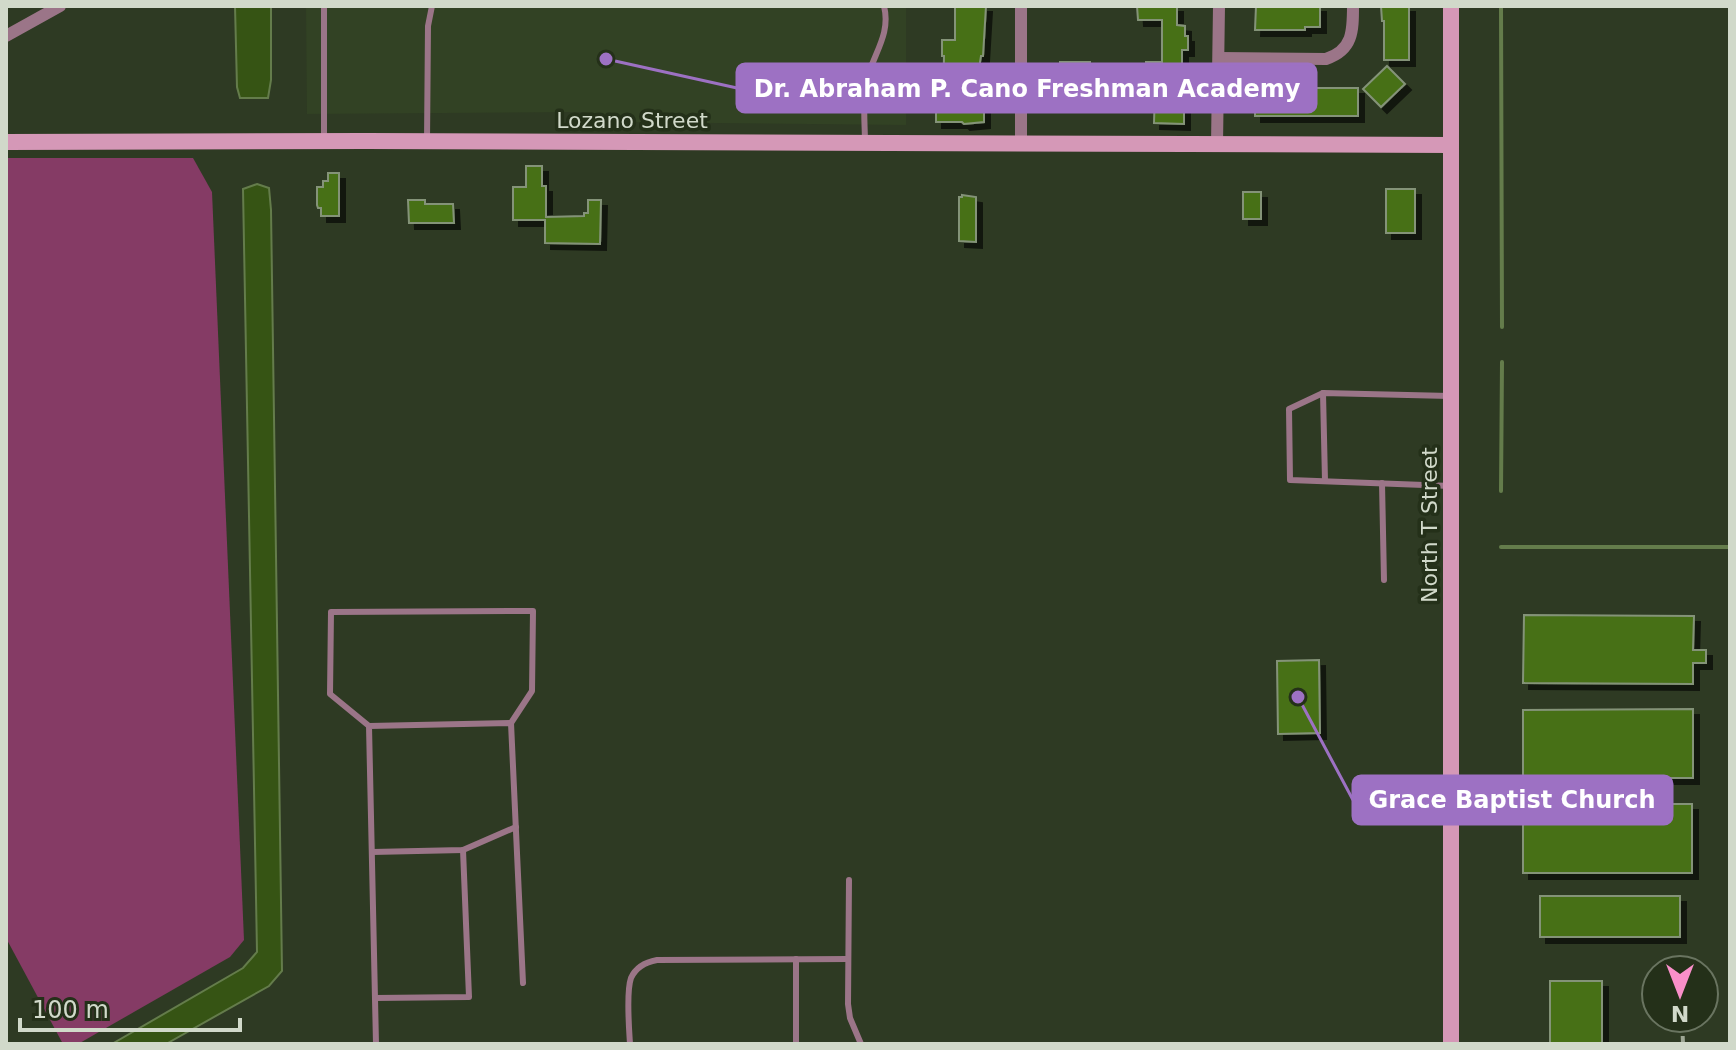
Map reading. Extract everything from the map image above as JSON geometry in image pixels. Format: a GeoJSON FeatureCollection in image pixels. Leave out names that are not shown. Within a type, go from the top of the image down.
{"type":"FeatureCollection","features":[{"type":"Feature","properties":{"kind":"street"},"geometry":{"type":"LineString","coordinates":[[6,36],[60,6]]}},
{"type":"Feature","properties":{"kind":"street"},"geometry":{"type":"LineString","coordinates":[[1021,6],[1021,143]]}},
{"type":"Feature","properties":{"kind":"street"},"geometry":{"type":"LineString","coordinates":[[1217,144],[1219,6]]}},
{"type":"Feature","properties":{"kind":"street"},"geometry":{"type":"LineString","coordinates":[[1219,58],[1326,59],[1338,55],[1351,36],[1353,6]]}},
{"type":"Feature","properties":{"kind":"street","name":"North T Street"},"geometry":{"type":"LineString","coordinates":[[1451,6],[1451,1044]]}},
{"type":"Feature","properties":{"kind":"street","name":"Lozano Street"},"geometry":{"type":"LineString","coordinates":[[6,142],[1451,145]]}},
{"type":"Feature","properties":{"kind":"lane"},"geometry":{"type":"LineString","coordinates":[[324,6],[324,141]]}},
{"type":"Feature","properties":{"kind":"lane"},"geometry":{"type":"LineString","coordinates":[[427,141],[428,26],[432,6]]}},
{"type":"Feature","properties":{"kind":"lane"},"geometry":{"type":"LineString","coordinates":[[865,143],[866,81],[883,37],[887,18],[884,6]]}},
{"type":"Feature","properties":{"kind":"lane"},"geometry":{"type":"LineString","coordinates":[[1323,393],[1325,481]]}},
{"type":"Feature","properties":{"kind":"lane"},"geometry":{"type":"LineString","coordinates":[[1451,396],[1323,393],[1289,409],[1290,480],[1451,486]]}},
{"type":"Feature","properties":{"kind":"lane"},"geometry":{"type":"LineString","coordinates":[[1382,483],[1384,580]]}},
{"type":"Feature","properties":{"kind":"lane"},"geometry":{"type":"LineString","coordinates":[[511,723],[369,726],[330,694],[331,612],[533,611],[532,691],[511,723],[523,983]]}},
{"type":"Feature","properties":{"kind":"lane"},"geometry":{"type":"LineString","coordinates":[[369,726],[376,1044]]}},
{"type":"Feature","properties":{"kind":"lane"},"geometry":{"type":"LineString","coordinates":[[372,852],[463,850],[516,827]]}},
{"type":"Feature","properties":{"kind":"lane"},"geometry":{"type":"LineString","coordinates":[[375,998],[469,997],[463,850]]}},
{"type":"Feature","properties":{"kind":"lane"},"geometry":{"type":"LineString","coordinates":[[849,880],[850,1018],[861,1044]]}},
{"type":"Feature","properties":{"kind":"lane"},"geometry":{"type":"LineString","coordinates":[[796,959],[796,1044]]}},
{"type":"Feature","properties":{"kind":"lane"},"geometry":{"type":"LineString","coordinates":[[630,1044],[631,979],[646,962],[848,959]]}},
{"type":"Feature","properties":{"kind":"shaded area"},"geometry":{"type":"Polygon","coordinates":[[[235,6],[271,6],[271,80],[268,98],[240,98],[235,6]]]}},
{"type":"Feature","properties":{"kind":"shaded area"},"geometry":{"type":"Polygon","coordinates":[[[306,6],[906,6],[906,125],[616,122],[584,112],[307,114],[306,6]]]}},
{"type":"Feature","properties":{"kind":"shaded area"},"geometry":{"type":"Polygon","coordinates":[[[6,158],[193,158],[212,192],[244,940],[230,957],[78,1044],[63,1044],[6,938],[6,158]]]}},
{"type":"Feature","properties":{"kind":"shaded area"},"geometry":{"type":"Polygon","coordinates":[[[257,184],[269,188],[271,210],[282,971],[269,986],[166,1044],[112,1044],[243,968],[257,952],[243,189],[257,184]]]}},
{"type":"Feature","properties":{"kind":"building"},"geometry":{"type":"Polygon","coordinates":[[[955,6],[986,6],[980,62],[980,99],[984,99],[984,122],[936,122],[936,99],[943,99],[942,40],[955,40],[955,6]]]}},
{"type":"Feature","properties":{"kind":"building"},"geometry":{"type":"Polygon","coordinates":[[[1137,6],[1177,6],[1177,25],[1185,26],[1188,50],[1182,50],[1184,124],[1154,123],[1155,89],[1152,89],[1152,73],[1146,73],[1146,62],[1162,62],[1162,20],[1138,20],[1137,6]]]}},
{"type":"Feature","properties":{"kind":"building"},"geometry":{"type":"Polygon","coordinates":[[[1256,6],[1320,6],[1320,27],[1255,30],[1256,6]]]}},
{"type":"Feature","properties":{"kind":"building"},"geometry":{"type":"Polygon","coordinates":[[[1381,6],[1409,6],[1409,60],[1384,60],[1381,6]]]}},
{"type":"Feature","properties":{"kind":"building"},"geometry":{"type":"Polygon","coordinates":[[[1060,62],[1090,62],[1090,90],[1060,90],[1060,62]]]}},
{"type":"Feature","properties":{"kind":"building"},"geometry":{"type":"Polygon","coordinates":[[[1387,66],[1405,84],[1381,107],[1363,89],[1387,66]]]}},
{"type":"Feature","properties":{"kind":"building"},"geometry":{"type":"Polygon","coordinates":[[[1255,88],[1358,88],[1358,116],[1255,116],[1255,88]]]}},
{"type":"Feature","properties":{"kind":"building"},"geometry":{"type":"Polygon","coordinates":[[[526,166],[542,166],[542,186],[546,186],[546,217],[584,216],[588,213],[588,200],[601,200],[600,244],[545,243],[545,220],[513,220],[513,187],[526,187],[526,166]]]}},
{"type":"Feature","properties":{"kind":"building"},"geometry":{"type":"Polygon","coordinates":[[[328,173],[339,173],[339,216],[321,216],[321,208],[317,205],[317,187],[323,187],[323,181],[328,181],[328,173]]]}},
{"type":"Feature","properties":{"kind":"building"},"geometry":{"type":"Polygon","coordinates":[[[1386,189],[1415,189],[1415,233],[1386,233],[1386,189]]]}},
{"type":"Feature","properties":{"kind":"building"},"geometry":{"type":"Polygon","coordinates":[[[1243,192],[1261,192],[1261,219],[1243,219],[1243,192]]]}},
{"type":"Feature","properties":{"kind":"building"},"geometry":{"type":"Polygon","coordinates":[[[959,197],[976,197],[976,242],[959,241],[959,197]]]}},
{"type":"Feature","properties":{"kind":"building"},"geometry":{"type":"Polygon","coordinates":[[[408,200],[425,200],[425,204],[453,204],[454,223],[409,223],[408,200]]]}},
{"type":"Feature","properties":{"kind":"building"},"geometry":{"type":"Polygon","coordinates":[[[1524,615],[1694,616],[1693,650],[1706,650],[1706,663],[1693,663],[1693,684],[1523,683],[1524,615]]]}},
{"type":"Feature","properties":{"kind":"building"},"geometry":{"type":"Polygon","coordinates":[[[1319,660],[1320,733],[1278,734],[1277,661],[1319,660]]]}},
{"type":"Feature","properties":{"kind":"building"},"geometry":{"type":"Polygon","coordinates":[[[1693,709],[1693,778],[1523,778],[1523,710],[1693,709]]]}},
{"type":"Feature","properties":{"kind":"building"},"geometry":{"type":"Polygon","coordinates":[[[1523,804],[1692,804],[1692,873],[1523,873],[1523,804]]]}},
{"type":"Feature","properties":{"kind":"building"},"geometry":{"type":"Polygon","coordinates":[[[1540,896],[1680,896],[1680,937],[1540,937],[1540,896]]]}},
{"type":"Feature","properties":{"kind":"building"},"geometry":{"type":"Polygon","coordinates":[[[1550,981],[1602,981],[1602,1044],[1550,1044],[1550,981]]]}},
{"type":"Feature","properties":{"kind":"waterway"},"geometry":{"type":"LineString","coordinates":[[1501,6],[1502,327]]}},
{"type":"Feature","properties":{"kind":"waterway"},"geometry":{"type":"LineString","coordinates":[[1501,491],[1502,362]]}},
{"type":"Feature","properties":{"kind":"waterway"},"geometry":{"type":"LineString","coordinates":[[1501,547],[1730,547]]}},
{"type":"Feature","properties":{"kind":"railway"},"geometry":{"type":"LineString","coordinates":[[1683,1034],[1683,1044]]}},
{"type":"Feature","properties":{"kind":"place","name":"Dr. Abraham P. Cano Freshman Academy"},"geometry":{"type":"Point","coordinates":[606,59]}},
{"type":"Feature","properties":{"kind":"place","name":"Grace Baptist Church"},"geometry":{"type":"Point","coordinates":[1298,697]}}]}
